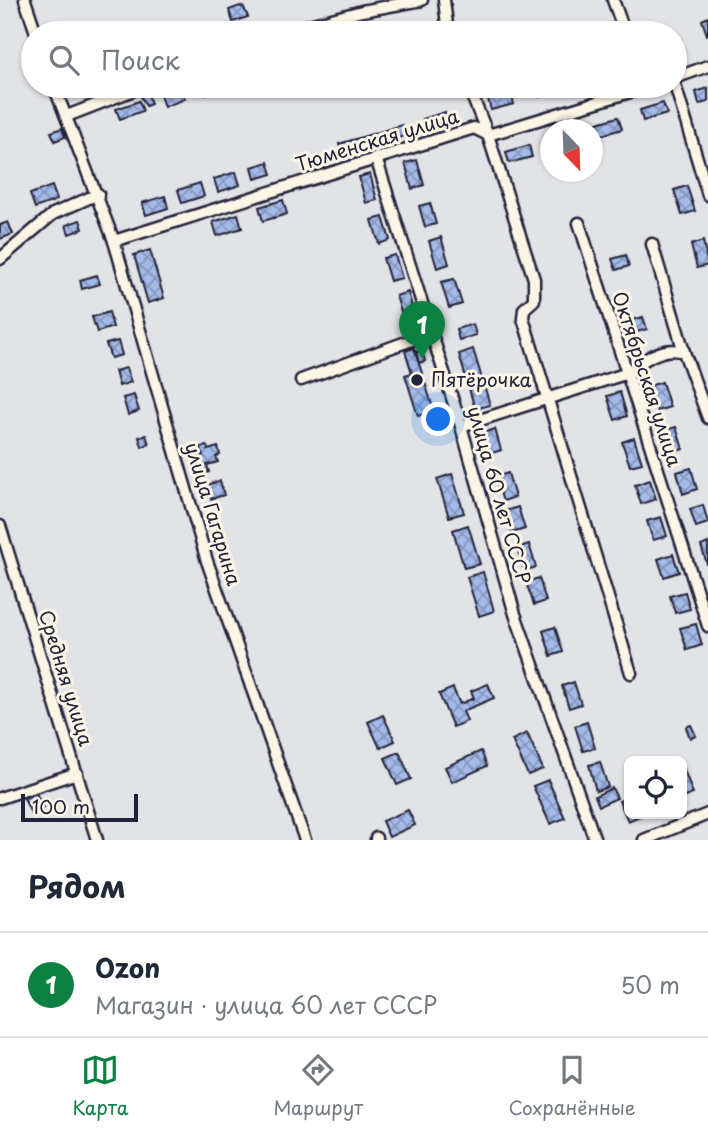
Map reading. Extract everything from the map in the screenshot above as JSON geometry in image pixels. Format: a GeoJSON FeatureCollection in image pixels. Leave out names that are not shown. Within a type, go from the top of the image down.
{"type":"FeatureCollection","features":[{"type":"Feature","properties":{"kind":"street"},"geometry":{"type":"LineString","coordinates":[[25,0],[32,21]]}},
{"type":"Feature","properties":{"kind":"street"},"geometry":{"type":"LineString","coordinates":[[322,21],[362,10],[422,0]]}},
{"type":"Feature","properties":{"kind":"street"},"geometry":{"type":"LineString","coordinates":[[444,0],[447,21]]}},
{"type":"Feature","properties":{"kind":"street"},"geometry":{"type":"LineString","coordinates":[[613,0],[621,21]]}},
{"type":"Feature","properties":{"kind":"street"},"geometry":{"type":"LineString","coordinates":[[687,74],[708,66]]}},
{"type":"Feature","properties":{"kind":"street"},"geometry":{"type":"LineString","coordinates":[[59,98],[67,116],[113,98]]}},
{"type":"Feature","properties":{"kind":"street"},"geometry":{"type":"LineString","coordinates":[[473,98],[488,135],[534,279],[534,300],[524,309],[523,318],[631,673]]}},
{"type":"Feature","properties":{"kind":"street","name":"Тюменская улица"},"geometry":{"type":"LineString","coordinates":[[114,241],[474,128],[488,135],[601,98]]}},
{"type":"Feature","properties":{"kind":"street"},"geometry":{"type":"LineString","coordinates":[[679,98],[708,195]]}},
{"type":"Feature","properties":{"kind":"street","name":"улица Гагарина"},"geometry":{"type":"LineString","coordinates":[[67,116],[114,241],[207,561],[305,840]]}},
{"type":"Feature","properties":{"kind":"street","name":"улица 60 лет СССР"},"geometry":{"type":"LineString","coordinates":[[376,158],[461,426],[515,614],[595,840]]}},
{"type":"Feature","properties":{"kind":"street"},"geometry":{"type":"LineString","coordinates":[[0,259],[53,214],[97,194]]}},
{"type":"Feature","properties":{"kind":"street","name":"Октябрьская улица"},"geometry":{"type":"LineString","coordinates":[[579,223],[708,626]]}},
{"type":"Feature","properties":{"kind":"street"},"geometry":{"type":"LineString","coordinates":[[652,244],[684,352],[708,418]]}},
{"type":"Feature","properties":{"kind":"street"},"geometry":{"type":"LineString","coordinates":[[301,380],[431,333]]}},
{"type":"Feature","properties":{"kind":"street"},"geometry":{"type":"LineString","coordinates":[[461,426],[628,373],[639,362],[658,354],[672,350],[684,352]]}},
{"type":"Feature","properties":{"kind":"street","name":"Средняя улица"},"geometry":{"type":"LineString","coordinates":[[0,526],[97,840]]}},
{"type":"Feature","properties":{"kind":"street"},"geometry":{"type":"LineString","coordinates":[[0,798],[77,773]]}},
{"type":"Feature","properties":{"kind":"street"},"geometry":{"type":"LineString","coordinates":[[643,840],[708,814]]}},
{"type":"Feature","properties":{"kind":"building"},"geometry":{"type":"Polygon","coordinates":[[[240,6],[248,17],[233,21],[229,10],[240,6]]]}},
{"type":"Feature","properties":{"kind":"building"},"geometry":{"type":"Polygon","coordinates":[[[708,17],[708,34],[707,35],[702,20],[708,17]]]}},
{"type":"Feature","properties":{"kind":"building"},"geometry":{"type":"Polygon","coordinates":[[[708,88],[708,102],[699,104],[696,92],[708,88]]]}},
{"type":"Feature","properties":{"kind":"building"},"geometry":{"type":"Polygon","coordinates":[[[142,98],[149,98],[151,104],[146,106],[142,98]]]}},
{"type":"Feature","properties":{"kind":"building"},"geometry":{"type":"Polygon","coordinates":[[[161,98],[185,98],[185,99],[164,107],[161,98]]]}},
{"type":"Feature","properties":{"kind":"building"},"geometry":{"type":"Polygon","coordinates":[[[512,98],[514,104],[491,110],[488,99],[512,98]]]}},
{"type":"Feature","properties":{"kind":"building"},"geometry":{"type":"Polygon","coordinates":[[[139,101],[143,111],[120,119],[116,109],[139,101]]]}},
{"type":"Feature","properties":{"kind":"building"},"geometry":{"type":"Polygon","coordinates":[[[663,103],[667,114],[643,121],[640,110],[663,103]]]}},
{"type":"Feature","properties":{"kind":"building"},"geometry":{"type":"Polygon","coordinates":[[[445,112],[449,125],[426,131],[423,119],[445,112]]]}},
{"type":"Feature","properties":{"kind":"building"},"geometry":{"type":"Polygon","coordinates":[[[618,117],[622,129],[603,135],[603,121],[618,117]]]}},
{"type":"Feature","properties":{"kind":"building"},"geometry":{"type":"Polygon","coordinates":[[[402,125],[405,136],[342,154],[339,144],[402,125]]]}},
{"type":"Feature","properties":{"kind":"building"},"geometry":{"type":"Polygon","coordinates":[[[62,128],[65,137],[55,141],[51,132],[62,128]]]}},
{"type":"Feature","properties":{"kind":"building"},"geometry":{"type":"Polygon","coordinates":[[[529,145],[532,157],[509,163],[506,152],[529,145]]]}},
{"type":"Feature","properties":{"kind":"building"},"geometry":{"type":"Polygon","coordinates":[[[417,160],[424,185],[412,189],[405,163],[417,160]]]}},
{"type":"Feature","properties":{"kind":"building"},"geometry":{"type":"Polygon","coordinates":[[[268,162],[272,174],[255,179],[252,167],[268,162]]]}},
{"type":"Feature","properties":{"kind":"building"},"geometry":{"type":"Polygon","coordinates":[[[236,172],[240,185],[218,192],[214,179],[236,172]]]}},
{"type":"Feature","properties":{"kind":"building"},"geometry":{"type":"Polygon","coordinates":[[[370,174],[377,200],[366,203],[359,177],[370,174]]]}},
{"type":"Feature","properties":{"kind":"building"},"geometry":{"type":"Polygon","coordinates":[[[200,183],[204,196],[182,203],[178,190],[200,183]]]}},
{"type":"Feature","properties":{"kind":"building"},"geometry":{"type":"Polygon","coordinates":[[[52,186],[57,200],[35,208],[30,194],[52,186]]]}},
{"type":"Feature","properties":{"kind":"building"},"geometry":{"type":"Polygon","coordinates":[[[687,186],[695,211],[682,215],[674,190],[687,186]]]}},
{"type":"Feature","properties":{"kind":"building"},"geometry":{"type":"Polygon","coordinates":[[[165,196],[168,208],[146,215],[142,203],[165,196]]]}},
{"type":"Feature","properties":{"kind":"building"},"geometry":{"type":"Polygon","coordinates":[[[283,200],[287,214],[263,221],[259,207],[283,200]]]}},
{"type":"Feature","properties":{"kind":"building"},"geometry":{"type":"Polygon","coordinates":[[[430,203],[436,224],[425,227],[419,206],[430,203]]]}},
{"type":"Feature","properties":{"kind":"building"},"geometry":{"type":"Polygon","coordinates":[[[238,214],[242,228],[217,236],[213,222],[238,214]]]}},
{"type":"Feature","properties":{"kind":"building"},"geometry":{"type":"Polygon","coordinates":[[[383,217],[390,240],[379,244],[372,220],[383,217]]]}},
{"type":"Feature","properties":{"kind":"building"},"geometry":{"type":"Polygon","coordinates":[[[80,220],[83,229],[69,234],[66,225],[80,220]]]}},
{"type":"Feature","properties":{"kind":"building"},"geometry":{"type":"Polygon","coordinates":[[[8,222],[13,234],[0,239],[0,225],[8,222]]]}},
{"type":"Feature","properties":{"kind":"building"},"geometry":{"type":"Polygon","coordinates":[[[441,237],[449,264],[437,268],[429,241],[441,237]]]}},
{"type":"Feature","properties":{"kind":"building"},"geometry":{"type":"Polygon","coordinates":[[[703,241],[708,265],[697,268],[691,245],[703,241]]]}},
{"type":"Feature","properties":{"kind":"building"},"geometry":{"type":"Polygon","coordinates":[[[150,250],[164,298],[148,303],[134,255],[150,250]]]}},
{"type":"Feature","properties":{"kind":"building"},"geometry":{"type":"Polygon","coordinates":[[[395,255],[402,278],[390,281],[383,258],[395,255]]]}},
{"type":"Feature","properties":{"kind":"building"},"geometry":{"type":"Polygon","coordinates":[[[626,255],[629,266],[616,270],[612,259],[626,255]]]}},
{"type":"Feature","properties":{"kind":"building"},"geometry":{"type":"Polygon","coordinates":[[[97,275],[100,284],[82,289],[80,280],[97,275]]]}},
{"type":"Feature","properties":{"kind":"building"},"geometry":{"type":"Polygon","coordinates":[[[454,279],[462,304],[449,308],[441,282],[454,279]]]}},
{"type":"Feature","properties":{"kind":"building"},"geometry":{"type":"Polygon","coordinates":[[[408,292],[415,318],[404,321],[396,296],[408,292]]]}},
{"type":"Feature","properties":{"kind":"building"},"geometry":{"type":"Polygon","coordinates":[[[109,312],[113,327],[97,332],[92,317],[109,312]]]}},
{"type":"Feature","properties":{"kind":"building"},"geometry":{"type":"Polygon","coordinates":[[[643,317],[647,329],[633,333],[629,321],[643,317]]]}},
{"type":"Feature","properties":{"kind":"building"},"geometry":{"type":"Polygon","coordinates":[[[473,324],[476,335],[459,340],[456,329],[473,324]]]}},
{"type":"Feature","properties":{"kind":"building"},"geometry":{"type":"Polygon","coordinates":[[[118,341],[122,355],[111,358],[106,344],[118,341]]]}},
{"type":"Feature","properties":{"kind":"building"},"geometry":{"type":"Polygon","coordinates":[[[414,348],[434,411],[418,416],[405,375],[412,373],[405,351],[414,348]]]}},
{"type":"Feature","properties":{"kind":"building"},"geometry":{"type":"Polygon","coordinates":[[[473,349],[490,405],[475,409],[459,354],[473,349]]]}},
{"type":"Feature","properties":{"kind":"building"},"geometry":{"type":"Polygon","coordinates":[[[422,350],[425,361],[419,363],[416,352],[422,350]]]}},
{"type":"Feature","properties":{"kind":"building"},"geometry":{"type":"Polygon","coordinates":[[[126,368],[131,382],[119,386],[115,371],[126,368]]]}},
{"type":"Feature","properties":{"kind":"building"},"geometry":{"type":"Polygon","coordinates":[[[662,382],[670,407],[657,411],[649,386],[662,382]]]}},
{"type":"Feature","properties":{"kind":"building"},"geometry":{"type":"Polygon","coordinates":[[[620,392],[627,416],[615,420],[607,396],[620,392]]]}},
{"type":"Feature","properties":{"kind":"building"},"geometry":{"type":"Polygon","coordinates":[[[134,395],[139,411],[128,415],[123,398],[134,395]]]}},
{"type":"Feature","properties":{"kind":"building"},"geometry":{"type":"Polygon","coordinates":[[[676,427],[683,449],[670,453],[663,431],[676,427]]]}},
{"type":"Feature","properties":{"kind":"building"},"geometry":{"type":"Polygon","coordinates":[[[495,429],[501,450],[489,454],[482,433],[495,429]]]}},
{"type":"Feature","properties":{"kind":"building"},"geometry":{"type":"Polygon","coordinates":[[[146,435],[149,444],[142,447],[139,437],[146,435]]]}},
{"type":"Feature","properties":{"kind":"building"},"geometry":{"type":"Polygon","coordinates":[[[634,438],[642,463],[630,466],[622,442],[634,438]]]}},
{"type":"Feature","properties":{"kind":"building"},"geometry":{"type":"Polygon","coordinates":[[[207,446],[208,450],[218,447],[220,455],[216,457],[218,462],[207,465],[209,472],[201,474],[197,457],[203,455],[201,447],[207,446]]]}},
{"type":"Feature","properties":{"kind":"building"},"geometry":{"type":"Polygon","coordinates":[[[691,468],[697,489],[683,494],[677,472],[691,468]]]}},
{"type":"Feature","properties":{"kind":"building"},"geometry":{"type":"Polygon","coordinates":[[[508,473],[515,497],[503,501],[495,477],[508,473]]]}},
{"type":"Feature","properties":{"kind":"building"},"geometry":{"type":"Polygon","coordinates":[[[452,474],[464,513],[449,517],[437,479],[452,474]]]}},
{"type":"Feature","properties":{"kind":"building"},"geometry":{"type":"Polygon","coordinates":[[[650,480],[656,499],[641,504],[635,485],[650,480]]]}},
{"type":"Feature","properties":{"kind":"building"},"geometry":{"type":"Polygon","coordinates":[[[220,481],[224,495],[211,499],[206,485],[220,481]]]}},
{"type":"Feature","properties":{"kind":"building"},"geometry":{"type":"Polygon","coordinates":[[[703,505],[708,523],[696,527],[690,509],[703,505]]]}},
{"type":"Feature","properties":{"kind":"building"},"geometry":{"type":"Polygon","coordinates":[[[518,507],[525,529],[512,533],[505,511],[518,507]]]}},
{"type":"Feature","properties":{"kind":"building"},"geometry":{"type":"Polygon","coordinates":[[[661,517],[667,536],[653,540],[647,521],[661,517]]]}},
{"type":"Feature","properties":{"kind":"building"},"geometry":{"type":"Polygon","coordinates":[[[468,525],[480,564],[464,568],[453,530],[468,525]]]}},
{"type":"Feature","properties":{"kind":"building"},"geometry":{"type":"Polygon","coordinates":[[[708,543],[708,564],[707,564],[701,546],[708,543]]]}},
{"type":"Feature","properties":{"kind":"building"},"geometry":{"type":"Polygon","coordinates":[[[529,544],[536,567],[524,571],[517,548],[529,544]]]}},
{"type":"Feature","properties":{"kind":"building"},"geometry":{"type":"Polygon","coordinates":[[[673,554],[679,572],[664,577],[658,559],[673,554]]]}},
{"type":"Feature","properties":{"kind":"building"},"geometry":{"type":"Polygon","coordinates":[[[483,572],[494,611],[479,616],[467,577],[483,572]]]}},
{"type":"Feature","properties":{"kind":"building"},"geometry":{"type":"Polygon","coordinates":[[[539,578],[546,601],[534,605],[526,582],[539,578]]]}},
{"type":"Feature","properties":{"kind":"building"},"geometry":{"type":"Polygon","coordinates":[[[685,592],[690,609],[675,613],[670,596],[685,592]]]}},
{"type":"Feature","properties":{"kind":"building"},"geometry":{"type":"Polygon","coordinates":[[[696,624],[702,645],[687,650],[680,628],[696,624]]]}},
{"type":"Feature","properties":{"kind":"building"},"geometry":{"type":"Polygon","coordinates":[[[555,627],[563,652],[551,656],[543,631],[555,627]]]}},
{"type":"Feature","properties":{"kind":"building"},"geometry":{"type":"Polygon","coordinates":[[[574,682],[581,704],[569,708],[562,686],[574,682]]]}},
{"type":"Feature","properties":{"kind":"building"},"geometry":{"type":"Polygon","coordinates":[[[488,684],[494,698],[463,711],[467,721],[453,727],[439,694],[453,688],[460,704],[474,698],[471,691],[488,684]]]}},
{"type":"Feature","properties":{"kind":"building"},"geometry":{"type":"Polygon","coordinates":[[[383,715],[395,741],[380,748],[368,722],[383,715]]]}},
{"type":"Feature","properties":{"kind":"building"},"geometry":{"type":"Polygon","coordinates":[[[587,722],[595,748],[583,751],[575,726],[587,722]]]}},
{"type":"Feature","properties":{"kind":"building"},"geometry":{"type":"Polygon","coordinates":[[[691,725],[696,736],[690,738],[686,727],[691,725]]]}},
{"type":"Feature","properties":{"kind":"building"},"geometry":{"type":"Polygon","coordinates":[[[527,733],[543,769],[528,775],[512,740],[527,733]]]}},
{"type":"Feature","properties":{"kind":"building"},"geometry":{"type":"Polygon","coordinates":[[[481,751],[487,766],[452,782],[445,767],[481,751]]]}},
{"type":"Feature","properties":{"kind":"building"},"geometry":{"type":"Polygon","coordinates":[[[399,752],[411,779],[397,785],[385,758],[399,752]]]}},
{"type":"Feature","properties":{"kind":"building"},"geometry":{"type":"Polygon","coordinates":[[[600,762],[608,787],[596,791],[589,765],[600,762]]]}},
{"type":"Feature","properties":{"kind":"building"},"geometry":{"type":"Polygon","coordinates":[[[687,778],[693,794],[687,796],[687,778]]]}},
{"type":"Feature","properties":{"kind":"building"},"geometry":{"type":"Polygon","coordinates":[[[548,780],[565,818],[550,824],[533,786],[548,780]]]}},
{"type":"Feature","properties":{"kind":"building"},"geometry":{"type":"Polygon","coordinates":[[[612,788],[617,798],[599,806],[595,796],[612,788]]]}},
{"type":"Feature","properties":{"kind":"building"},"geometry":{"type":"Polygon","coordinates":[[[36,793],[43,808],[31,814],[24,798],[36,793]]]}},
{"type":"Feature","properties":{"kind":"building"},"geometry":{"type":"Polygon","coordinates":[[[624,799],[624,812],[619,801],[624,799]]]}},
{"type":"Feature","properties":{"kind":"building"},"geometry":{"type":"Polygon","coordinates":[[[408,810],[415,825],[389,837],[382,821],[408,810]]]}},
{"type":"Feature","properties":{"kind":"place","name":"Ozon"},"geometry":{"type":"Point","coordinates":[422,359]}},
{"type":"Feature","properties":{"kind":"place","name":"Пятёрочка"},"geometry":{"type":"Point","coordinates":[417,380]}}]}
